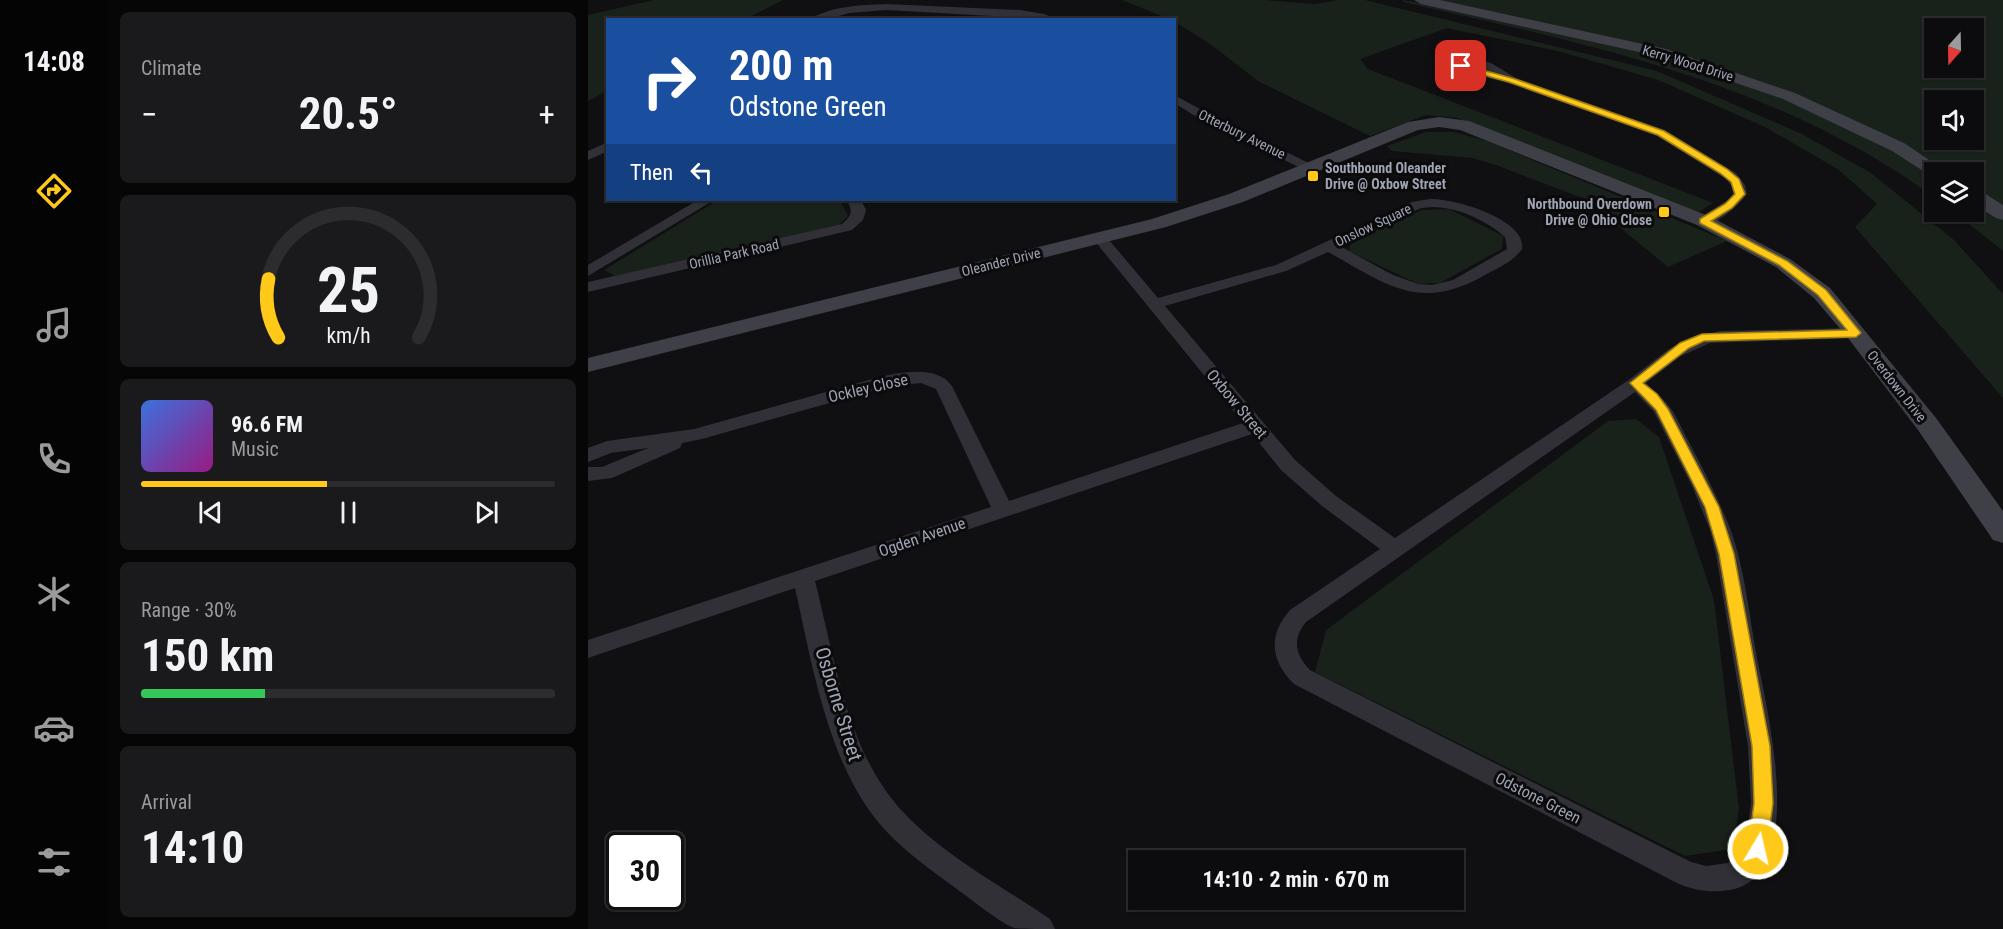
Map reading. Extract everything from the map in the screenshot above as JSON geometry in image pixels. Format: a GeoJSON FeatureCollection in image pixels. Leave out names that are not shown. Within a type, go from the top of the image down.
{"type":"FeatureCollection","features":[{"type":"Feature","properties":{"kind":"street","name":"Kerry Wood Drive"},"geometry":{"type":"LineString","coordinates":[[1421,0],[1661,52],[1789,96],[1898,147],[1924,163]]}},
{"type":"Feature","properties":{"kind":"street"},"geometry":{"type":"LineString","coordinates":[[819,18],[838,11],[875,8],[1023,14],[1044,18]]}},
{"type":"Feature","properties":{"kind":"street"},"geometry":{"type":"LineString","coordinates":[[1512,80],[1661,133],[1731,176],[1740,190],[1738,199],[1704,221]]}},
{"type":"Feature","properties":{"kind":"street","name":"Otterbury Avenue"},"geometry":{"type":"LineString","coordinates":[[1176,99],[1209,119],[1312,168]]}},
{"type":"Feature","properties":{"kind":"street","name":"Overdown Drive"},"geometry":{"type":"LineString","coordinates":[[1404,130],[1439,122],[1463,125],[1704,221],[1783,263],[1822,293],[1856,333],[1927,424],[2003,533]]}},
{"type":"Feature","properties":{"kind":"street","name":"Oleander Drive"},"geometry":{"type":"LineString","coordinates":[[588,365],[1204,209],[1404,130]]}},
{"type":"Feature","properties":{"kind":"street"},"geometry":{"type":"LineString","coordinates":[[588,156],[606,147]]}},
{"type":"Feature","properties":{"kind":"street"},"geometry":{"type":"LineString","coordinates":[[588,271],[706,201]]}},
{"type":"Feature","properties":{"kind":"street","name":"Orillia Park Road"},"geometry":{"type":"LineString","coordinates":[[588,287],[835,231],[847,227],[858,217],[859,210],[854,201]]}},
{"type":"Feature","properties":{"kind":"street","name":"Onslow Square"},"geometry":{"type":"LineString","coordinates":[[1154,304],[1274,270],[1417,205],[1430,202],[1450,204],[1494,222],[1507,230],[1515,240],[1514,250],[1507,257],[1453,286],[1427,290],[1401,284],[1328,246]]}},
{"type":"Feature","properties":{"kind":"street"},"geometry":{"type":"LineString","coordinates":[[1984,202],[2003,214]]}},
{"type":"Feature","properties":{"kind":"street","name":"Oxbow Street"},"geometry":{"type":"LineString","coordinates":[[1100,237],[1288,465],[1310,485],[1395,549]]}},
{"type":"Feature","properties":{"kind":"street","name":"Odstone Green"},"geometry":{"type":"LineString","coordinates":[[1636,383],[1653,397],[1662,409],[1712,507],[1727,554],[1758,721],[1763,775],[1761,832],[1752,862],[1734,876],[1706,879],[1687,874],[1312,683],[1291,668],[1284,646],[1292,622],[1636,383],[1684,346],[1702,338],[1856,333]]}},
{"type":"Feature","properties":{"kind":"street","name":"Ockley Close"},"geometry":{"type":"LineString","coordinates":[[588,474],[605,473],[695,435],[906,377],[928,379],[943,386],[1003,510]]}},
{"type":"Feature","properties":{"kind":"street","name":"Ogden Avenue"},"geometry":{"type":"LineString","coordinates":[[588,649],[1255,426]]}},
{"type":"Feature","properties":{"kind":"street","name":"Ockley Close"},"geometry":{"type":"LineString","coordinates":[[588,456],[607,447],[695,435]]}},
{"type":"Feature","properties":{"kind":"street","name":"Osborne Street"},"geometry":{"type":"LineString","coordinates":[[803,577],[841,722],[858,768],[874,795],[895,822],[928,850],[1040,929]]}},
{"type":"Feature","properties":{"kind":"shaded area"},"geometry":{"type":"Polygon","coordinates":[[[654,0],[783,0],[748,18],[606,18],[606,92],[588,101],[588,15],[654,0]]]}},
{"type":"Feature","properties":{"kind":"shaded area"},"geometry":{"type":"Polygon","coordinates":[[[1122,0],[1265,0],[1315,4],[1338,0],[1365,0],[1657,71],[1802,134],[1871,173],[1924,216],[1924,222],[1932,222],[1954,240],[2003,294],[2003,398],[1855,227],[1877,204],[1839,170],[1765,127],[1658,80],[1558,51],[1447,28],[1360,59],[1368,69],[1713,203],[1697,213],[1457,118],[1426,115],[1370,136],[1258,81],[1210,44],[1176,23],[1176,18],[1167,18],[1122,0]]]}},
{"type":"Feature","properties":{"kind":"shaded area"},"geometry":{"type":"Polygon","coordinates":[[[1403,0],[1514,19],[1661,52],[1789,96],[1898,147],[1924,163],[1924,191],[1875,158],[1812,125],[1747,97],[1611,52],[1403,2],[1403,0]]]}},
{"type":"Feature","properties":{"kind":"shaded area"},"geometry":{"type":"Polygon","coordinates":[[[1435,0],[2003,0],[2003,205],[1984,194],[1984,162],[1933,162],[1908,147],[1748,78],[1435,0]]]}},
{"type":"Feature","properties":{"kind":"shaded area"},"geometry":{"type":"Polygon","coordinates":[[[1426,132],[1454,132],[1487,141],[1727,241],[1668,267],[1585,199],[1472,158],[1392,151],[1387,146],[1426,132]]]}},
{"type":"Feature","properties":{"kind":"shaded area"},"geometry":{"type":"Polygon","coordinates":[[[716,201],[840,201],[848,216],[838,226],[615,276],[604,270],[716,201]]]}},
{"type":"Feature","properties":{"kind":"shaded area"},"geometry":{"type":"Polygon","coordinates":[[[1984,202],[2003,214],[2003,251],[1967,222],[1984,222],[1984,202]]]}},
{"type":"Feature","properties":{"kind":"shaded area"},"geometry":{"type":"Polygon","coordinates":[[[1449,209],[1503,236],[1502,249],[1440,283],[1418,284],[1349,251],[1351,241],[1422,210],[1449,209]]]}},
{"type":"Feature","properties":{"kind":"shaded area"},"geometry":{"type":"Polygon","coordinates":[[[1636,419],[1659,437],[1714,600],[1739,809],[1733,849],[1685,856],[1315,672],[1326,630],[1608,421],[1636,419]]]}},
{"type":"Feature","properties":{"kind":"place","name":"Southbound Oleander Drive @ Oxbow Street"},"geometry":{"type":"Point","coordinates":[1313,176]}},
{"type":"Feature","properties":{"kind":"place","name":"Northbound Overdown Drive @ Ohio Close"},"geometry":{"type":"Point","coordinates":[1664,212]}},
{"type":"Feature","properties":{"kind":"route"},"geometry":{"type":"LineString","coordinates":[[1461,66],[1512,80],[1661,133],[1724,171],[1731,176],[1740,190],[1738,199],[1704,221],[1783,263],[1822,293],[1856,333],[1740,335],[1696,339],[1636,383],[1659,403],[1712,507],[1727,554],[1761,746],[1764,803],[1758,849]]}}]}
